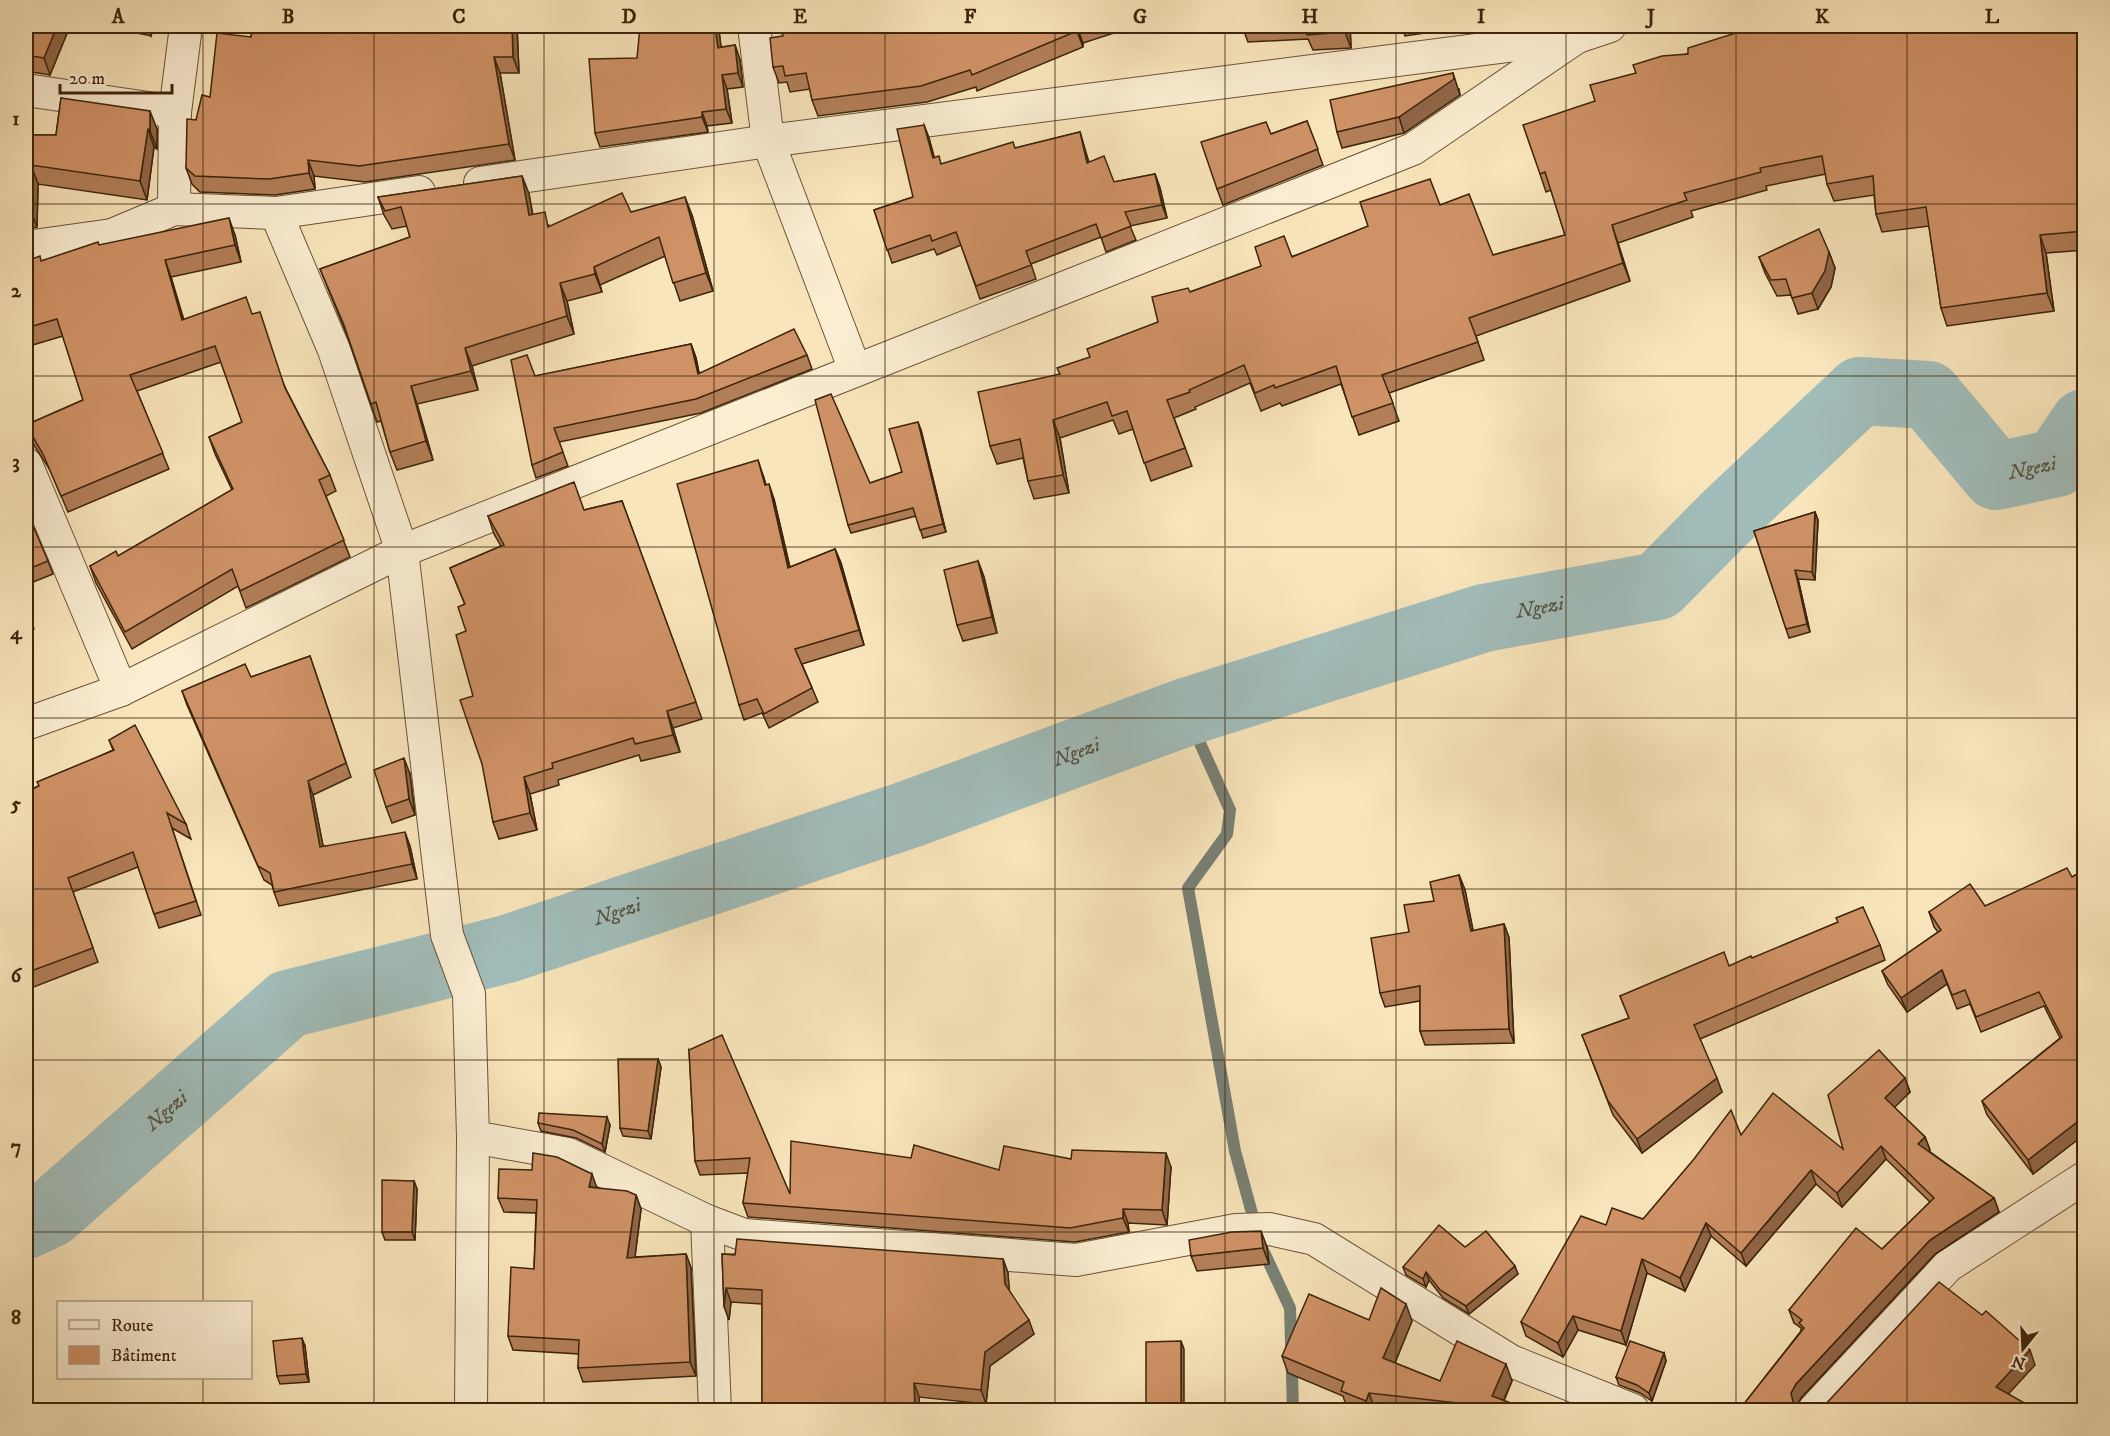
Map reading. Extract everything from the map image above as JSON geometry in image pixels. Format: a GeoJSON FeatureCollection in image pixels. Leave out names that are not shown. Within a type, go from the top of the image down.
{"type":"FeatureCollection","features":[{"type":"Feature","properties":{"kind":"street"},"geometry":{"type":"LineString","coordinates":[[174,209],[174,112],[186,26]]}},
{"type":"Feature","properties":{"kind":"street"},"geometry":{"type":"LineString","coordinates":[[754,26],[768,141],[855,370]]}},
{"type":"Feature","properties":{"kind":"street"},"geometry":{"type":"LineString","coordinates":[[26,247],[112,235],[174,209],[276,213],[768,141],[1577,37],[1610,26]]}},
{"type":"Feature","properties":{"kind":"street"},"geometry":{"type":"LineString","coordinates":[[26,724],[121,690],[402,551],[1413,149],[1577,37]]}},
{"type":"Feature","properties":{"kind":"street"},"geometry":{"type":"LineString","coordinates":[[26,90],[174,112]]}},
{"type":"Feature","properties":{"kind":"street"},"geometry":{"type":"LineString","coordinates":[[276,213],[334,350],[402,551],[447,935],[469,994],[472,1137],[471,1410]]}},
{"type":"Feature","properties":{"kind":"street"},"geometry":{"type":"LineString","coordinates":[[26,464],[121,690]]}},
{"type":"Feature","properties":{"kind":"street"},"geometry":{"type":"LineString","coordinates":[[472,1137],[567,1154],[707,1221],[744,1235],[1076,1260],[1236,1230],[1270,1229],[1314,1239],[1511,1361],[1633,1410]]}},
{"type":"Feature","properties":{"kind":"street"},"geometry":{"type":"LineString","coordinates":[[1814,1410],[1948,1266],[2085,1178]]}},
{"type":"Feature","properties":{"kind":"street"},"geometry":{"type":"LineString","coordinates":[[707,1221],[715,1410]]}},
{"type":"Feature","properties":{"kind":"building"},"geometry":{"type":"Polygon","coordinates":[[[26,26],[57,26],[44,58],[26,55],[26,26]]]}},
{"type":"Feature","properties":{"kind":"building"},"geometry":{"type":"Polygon","coordinates":[[[253,26],[512,26],[513,57],[494,57],[509,144],[359,166],[308,160],[309,173],[269,179],[195,176],[186,168],[187,119],[196,120],[202,95],[210,97],[217,33],[251,37],[253,26]]]}},
{"type":"Feature","properties":{"kind":"building"},"geometry":{"type":"Polygon","coordinates":[[[715,26],[718,48],[735,45],[738,73],[722,75],[726,109],[702,112],[702,117],[595,133],[589,59],[637,58],[640,27],[715,26]]]}},
{"type":"Feature","properties":{"kind":"building"},"geometry":{"type":"Polygon","coordinates":[[[780,26],[1081,26],[1077,27],[1077,31],[972,75],[970,70],[921,86],[812,100],[806,73],[785,76],[783,66],[773,67],[770,38],[783,36],[780,26]]]}},
{"type":"Feature","properties":{"kind":"building"},"geometry":{"type":"Polygon","coordinates":[[[1306,26],[1345,26],[1345,32],[1307,35],[1306,26]]]}},
{"type":"Feature","properties":{"kind":"building"},"geometry":{"type":"Polygon","coordinates":[[[1783,26],[2085,26],[2085,231],[2040,235],[2047,293],[1941,308],[1926,207],[1876,214],[1873,176],[1827,184],[1822,156],[1760,168],[1761,172],[1684,193],[1687,200],[1612,225],[1623,263],[1469,318],[1478,342],[1382,375],[1393,403],[1352,417],[1336,366],[1255,393],[1244,365],[1189,390],[1190,392],[1167,400],[1185,448],[1144,463],[1127,411],[1112,416],[1107,402],[1053,420],[1063,475],[1028,481],[1020,439],[990,446],[978,392],[1060,374],[1057,368],[1090,357],[1087,349],[1158,322],[1152,297],[1188,288],[1190,292],[1261,266],[1255,247],[1284,236],[1292,257],[1368,226],[1360,202],[1430,179],[1440,205],[1469,194],[1493,255],[1565,235],[1545,172],[1540,174],[1523,125],[1595,101],[1590,85],[1636,73],[1633,65],[1662,56],[1688,54],[1688,48],[1742,31],[1742,33],[1783,26]]]}},
{"type":"Feature","properties":{"kind":"building"},"geometry":{"type":"Polygon","coordinates":[[[1453,73],[1454,79],[1399,117],[1337,132],[1330,100],[1453,73]]]}},
{"type":"Feature","properties":{"kind":"building"},"geometry":{"type":"Polygon","coordinates":[[[61,98],[150,111],[150,131],[148,129],[140,181],[31,165],[30,209],[26,210],[26,135],[56,135],[61,98]]]}},
{"type":"Feature","properties":{"kind":"building"},"geometry":{"type":"Polygon","coordinates":[[[1307,121],[1318,149],[1217,189],[1201,142],[1266,122],[1271,134],[1307,121]]]}},
{"type":"Feature","properties":{"kind":"building"},"geometry":{"type":"Polygon","coordinates":[[[924,125],[933,158],[939,156],[941,164],[1013,142],[1015,148],[1080,132],[1087,163],[1104,156],[1114,182],[1155,174],[1162,205],[1125,212],[1131,226],[1101,238],[1096,224],[1026,251],[1031,265],[976,286],[956,232],[932,241],[930,235],[887,250],[874,210],[913,197],[897,129],[924,125]]]}},
{"type":"Feature","properties":{"kind":"building"},"geometry":{"type":"Polygon","coordinates":[[[522,176],[529,215],[545,212],[548,227],[622,193],[631,212],[685,197],[706,273],[673,283],[659,237],[594,267],[595,274],[560,283],[567,316],[465,348],[471,371],[411,386],[426,441],[390,452],[376,402],[371,404],[344,325],[320,269],[410,237],[401,207],[385,211],[378,197],[522,176]]]}},
{"type":"Feature","properties":{"kind":"building"},"geometry":{"type":"Polygon","coordinates":[[[229,218],[235,245],[165,260],[182,320],[246,297],[252,314],[260,312],[285,388],[330,475],[319,480],[344,540],[240,591],[232,569],[125,632],[90,566],[116,551],[118,556],[233,489],[209,437],[242,422],[215,346],[130,375],[163,453],[61,496],[43,454],[26,425],[83,400],[57,319],[26,328],[26,261],[40,256],[41,261],[98,242],[99,245],[229,218]]]}},
{"type":"Feature","properties":{"kind":"building"},"geometry":{"type":"Polygon","coordinates":[[[1819,229],[1829,252],[1825,271],[1812,293],[1792,298],[1786,279],[1771,280],[1759,257],[1819,229]]]}},
{"type":"Feature","properties":{"kind":"building"},"geometry":{"type":"Polygon","coordinates":[[[794,329],[807,355],[696,399],[554,428],[563,452],[532,465],[511,360],[527,355],[535,376],[691,344],[698,374],[794,329]]]}},
{"type":"Feature","properties":{"kind":"building"},"geometry":{"type":"Polygon","coordinates":[[[831,394],[870,483],[902,472],[889,429],[918,422],[943,524],[920,530],[913,508],[848,525],[815,400],[831,394]]]}},
{"type":"Feature","properties":{"kind":"building"},"geometry":{"type":"Polygon","coordinates":[[[758,460],[765,485],[769,484],[788,568],[835,549],[859,630],[795,649],[812,688],[764,714],[757,699],[739,705],[677,484],[758,460]]]}},
{"type":"Feature","properties":{"kind":"building"},"geometry":{"type":"Polygon","coordinates":[[[574,482],[584,510],[622,501],[696,702],[667,711],[673,735],[635,744],[633,738],[552,763],[553,768],[524,777],[530,813],[493,822],[482,764],[460,700],[473,696],[456,635],[466,631],[458,607],[465,604],[450,568],[504,545],[488,516],[574,482]]]}},
{"type":"Feature","properties":{"kind":"building"},"geometry":{"type":"Polygon","coordinates":[[[1815,512],[1812,572],[1795,570],[1807,624],[1786,629],[1754,531],[1815,512]]]}},
{"type":"Feature","properties":{"kind":"building"},"geometry":{"type":"Polygon","coordinates":[[[34,528],[48,561],[26,570],[26,532],[34,528]]]}},
{"type":"Feature","properties":{"kind":"building"},"geometry":{"type":"Polygon","coordinates":[[[978,561],[992,617],[957,625],[944,570],[978,561]]]}},
{"type":"Feature","properties":{"kind":"building"},"geometry":{"type":"Polygon","coordinates":[[[310,656],[346,763],[308,781],[320,847],[405,832],[412,864],[274,892],[270,873],[258,866],[182,691],[245,664],[251,677],[310,656]]]}},
{"type":"Feature","properties":{"kind":"building"},"geometry":{"type":"Polygon","coordinates":[[[135,725],[186,824],[167,813],[196,901],[154,914],[133,852],[68,878],[93,948],[26,973],[26,792],[39,786],[37,782],[114,750],[109,740],[135,725]]]}},
{"type":"Feature","properties":{"kind":"building"},"geometry":{"type":"Polygon","coordinates":[[[404,758],[409,799],[386,807],[374,770],[404,758]]]}},
{"type":"Feature","properties":{"kind":"building"},"geometry":{"type":"Polygon","coordinates":[[[2067,868],[2072,877],[2085,870],[2085,937],[2082,938],[2085,942],[2085,1116],[2028,1160],[1982,1101],[2062,1037],[2039,992],[1976,1017],[1965,990],[1952,995],[1942,970],[1901,998],[1882,971],[1941,930],[1929,912],[1970,884],[1985,906],[2067,868]]]}},
{"type":"Feature","properties":{"kind":"building"},"geometry":{"type":"Polygon","coordinates":[[[1459,875],[1471,931],[1504,924],[1509,1029],[1420,1031],[1420,986],[1380,993],[1371,938],[1409,932],[1404,905],[1434,901],[1430,882],[1459,875]]]}},
{"type":"Feature","properties":{"kind":"building"},"geometry":{"type":"Polygon","coordinates":[[[1863,907],[1880,945],[1694,1025],[1717,1078],[1637,1139],[1608,1101],[1582,1035],[1629,1018],[1620,996],[1724,952],[1729,966],[1751,956],[1752,958],[1838,922],[1836,918],[1863,907]]]}},
{"type":"Feature","properties":{"kind":"building"},"geometry":{"type":"Polygon","coordinates":[[[722,1035],[790,1194],[791,1141],[911,1158],[914,1145],[999,1170],[1004,1146],[1071,1159],[1072,1150],[1166,1153],[1162,1210],[1123,1209],[1123,1218],[1070,1228],[743,1203],[750,1158],[695,1161],[689,1050],[722,1035]]]}},
{"type":"Feature","properties":{"kind":"building"},"geometry":{"type":"Polygon","coordinates":[[[1879,1050],[1905,1078],[1885,1098],[1925,1137],[1918,1144],[1994,1198],[1930,1240],[1796,1384],[1791,1393],[1794,1406],[1791,1410],[1750,1410],[1743,1405],[1804,1328],[1799,1323],[1802,1320],[1789,1310],[1856,1228],[1882,1249],[1934,1198],[1881,1146],[1837,1193],[1811,1170],[1741,1253],[1706,1223],[1680,1278],[1642,1259],[1621,1331],[1573,1316],[1558,1343],[1521,1322],[1581,1216],[1606,1225],[1612,1208],[1643,1219],[1694,1159],[1731,1110],[1741,1135],[1773,1093],[1843,1149],[1828,1095],[1879,1050]]]}},
{"type":"Feature","properties":{"kind":"building"},"geometry":{"type":"Polygon","coordinates":[[[618,1059],[658,1059],[648,1131],[620,1128],[618,1059]]]}},
{"type":"Feature","properties":{"kind":"building"},"geometry":{"type":"Polygon","coordinates":[[[539,1113],[607,1117],[602,1144],[573,1130],[538,1123],[539,1113]]]}},
{"type":"Feature","properties":{"kind":"building"},"geometry":{"type":"Polygon","coordinates":[[[533,1153],[557,1157],[592,1174],[589,1187],[627,1191],[636,1195],[627,1258],[686,1254],[690,1362],[578,1368],[579,1340],[508,1336],[511,1267],[534,1269],[537,1200],[498,1198],[499,1169],[532,1170],[533,1153]]]}},
{"type":"Feature","properties":{"kind":"building"},"geometry":{"type":"Polygon","coordinates":[[[382,1180],[414,1181],[412,1232],[382,1232],[382,1180]]]}},
{"type":"Feature","properties":{"kind":"building"},"geometry":{"type":"Polygon","coordinates":[[[1439,1225],[1465,1247],[1486,1231],[1515,1266],[1466,1306],[1440,1290],[1426,1272],[1423,1279],[1403,1267],[1439,1225]]]}},
{"type":"Feature","properties":{"kind":"building"},"geometry":{"type":"Polygon","coordinates":[[[1261,1231],[1263,1248],[1191,1256],[1189,1240],[1232,1232],[1261,1231]]]}},
{"type":"Feature","properties":{"kind":"building"},"geometry":{"type":"Polygon","coordinates":[[[737,1239],[1003,1259],[1005,1284],[1029,1320],[985,1352],[981,1390],[914,1383],[915,1410],[762,1410],[762,1290],[726,1288],[724,1306],[722,1254],[735,1255],[737,1239]]]}},
{"type":"Feature","properties":{"kind":"building"},"geometry":{"type":"Polygon","coordinates":[[[1939,1282],[1982,1315],[1986,1311],[2030,1350],[1996,1387],[2037,1410],[1817,1410],[1822,1408],[1939,1282]]]}},
{"type":"Feature","properties":{"kind":"building"},"geometry":{"type":"Polygon","coordinates":[[[1381,1288],[1406,1304],[1383,1358],[1440,1381],[1457,1341],[1506,1364],[1492,1396],[1529,1410],[1475,1410],[1475,1405],[1369,1393],[1366,1401],[1341,1391],[1344,1382],[1282,1356],[1309,1294],[1369,1320],[1381,1288]]]}},
{"type":"Feature","properties":{"kind":"building"},"geometry":{"type":"Polygon","coordinates":[[[302,1338],[306,1374],[277,1376],[273,1341],[302,1338]]]}},
{"type":"Feature","properties":{"kind":"building"},"geometry":{"type":"Polygon","coordinates":[[[1181,1341],[1181,1410],[1146,1410],[1146,1342],[1181,1341]]]}},
{"type":"Feature","properties":{"kind":"building"},"geometry":{"type":"Polygon","coordinates":[[[1630,1341],[1664,1353],[1649,1393],[1637,1385],[1616,1377],[1630,1341]]]}},
{"type":"Feature","properties":{"kind":"waterway","name":"Ngezi"},"geometry":{"type":"LineString","coordinates":[[26,1225],[51,1213],[288,1004],[507,949],[910,814],[1186,712],[1484,618],[1658,586],[1724,519],[1860,391],[1928,395],[1996,476],[2057,463],[2084,423]]}},
{"type":"Feature","properties":{"kind":"waterway"},"geometry":{"type":"LineString","coordinates":[[1186,712],[1230,810],[1227,834],[1188,888],[1235,1151],[1256,1228]]}},
{"type":"Feature","properties":{"kind":"waterway"},"geometry":{"type":"LineString","coordinates":[[1263,1250],[1290,1308],[1293,1410]]}}]}
